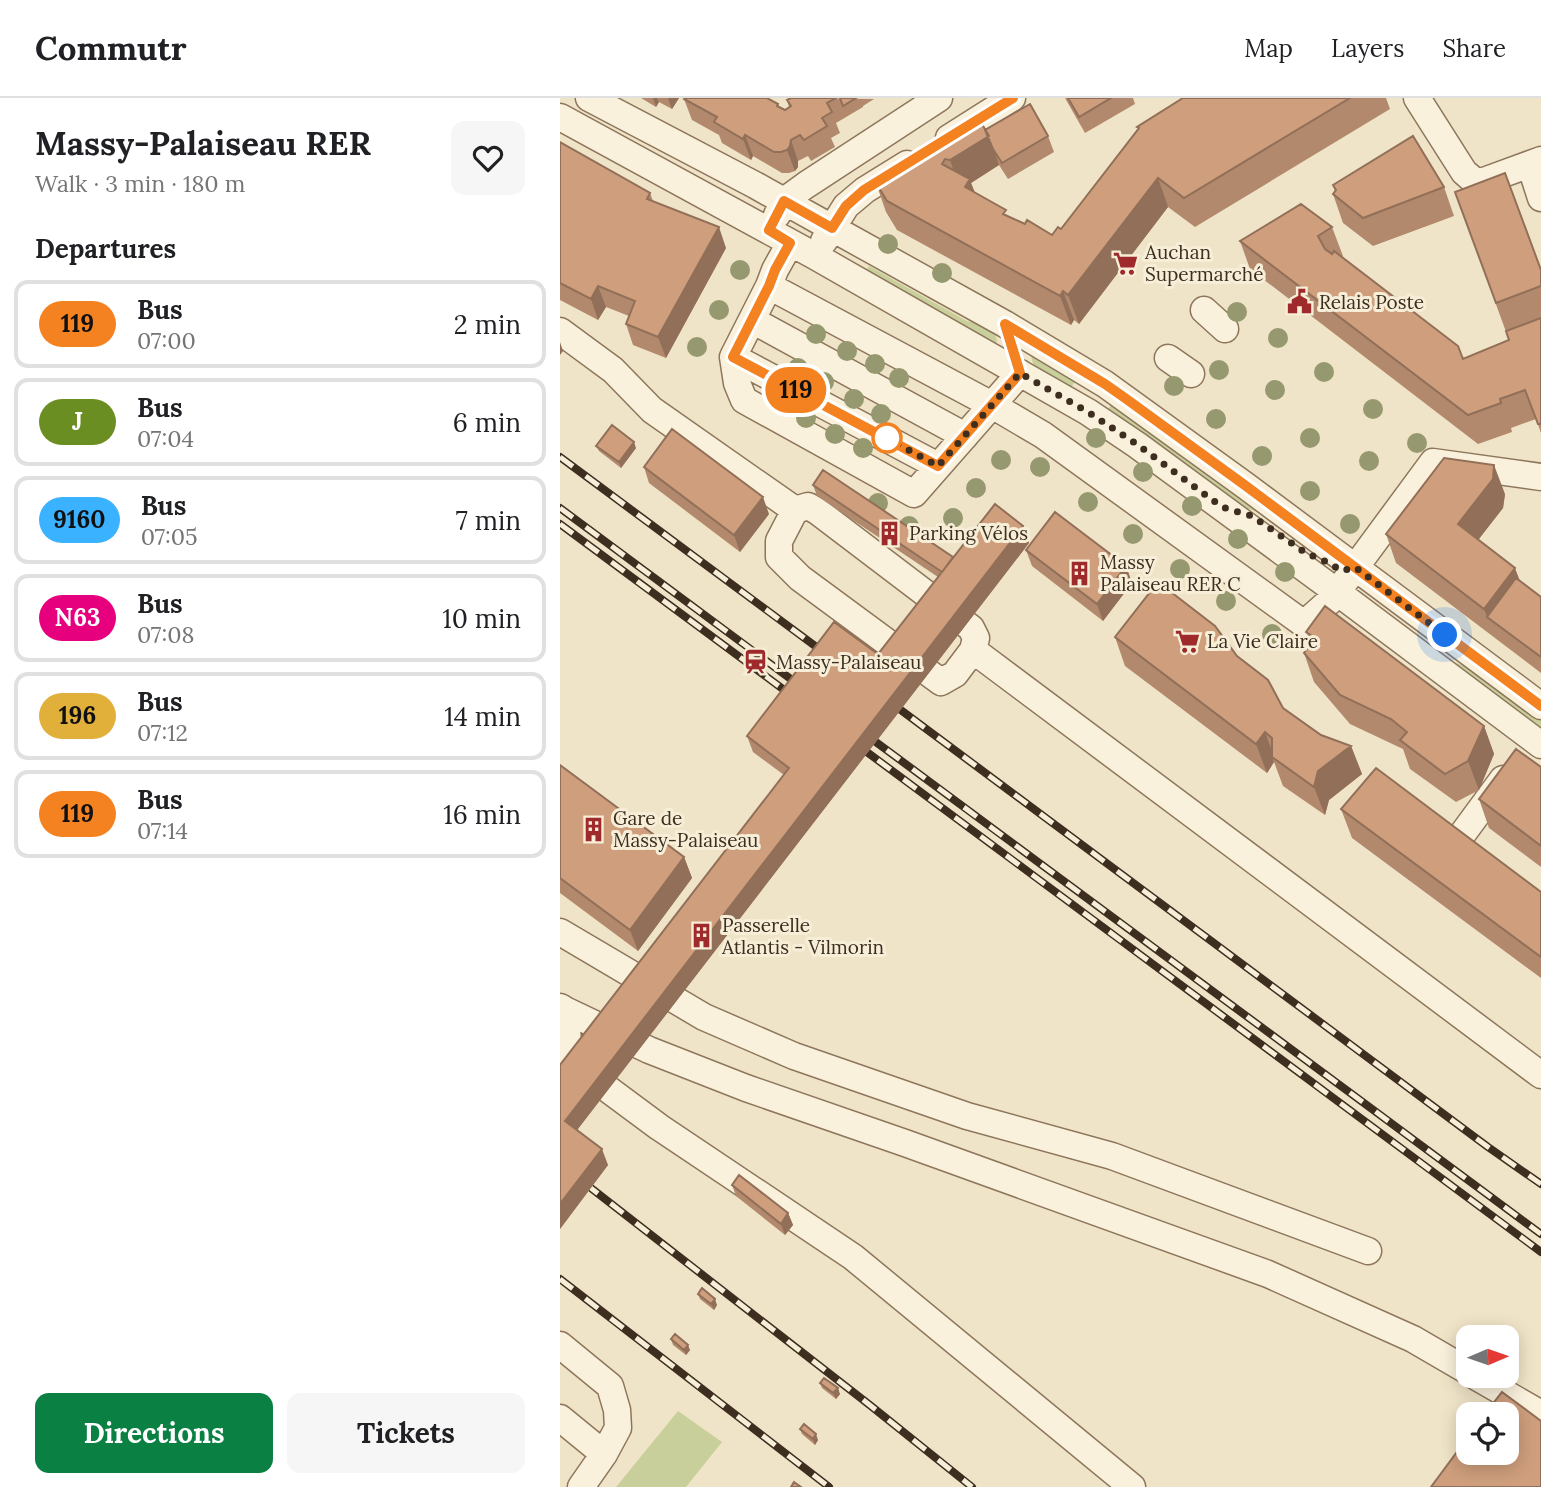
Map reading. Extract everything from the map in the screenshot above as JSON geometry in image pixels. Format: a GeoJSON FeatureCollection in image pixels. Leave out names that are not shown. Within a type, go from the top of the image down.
{"type":"FeatureCollection","features":[{"type":"Feature","properties":{"kind":"street"},"geometry":{"type":"LineString","coordinates":[[589,98],[784,201],[1005,324],[1105,384],[1541,706]]}},
{"type":"Feature","properties":{"kind":"street"},"geometry":{"type":"LineString","coordinates":[[939,98],[784,201],[775,270],[733,357],[737,383],[744,400],[914,494],[1020,373]]}},
{"type":"Feature","properties":{"kind":"street"},"geometry":{"type":"LineString","coordinates":[[815,256],[846,206],[864,190],[1013,98]]}},
{"type":"Feature","properties":{"kind":"street"},"geometry":{"type":"LineString","coordinates":[[1417,98],[1464,172],[1472,179],[1481,182],[1536,162],[1541,198]]}},
{"type":"Feature","properties":{"kind":"street"},"geometry":{"type":"LineString","coordinates":[[560,117],[780,236],[1088,412],[1222,507],[1536,741],[1464,832]]}},
{"type":"Feature","properties":{"kind":"street"},"geometry":{"type":"LineString","coordinates":[[769,286],[1043,435],[1304,624],[1332,599],[1433,462],[1541,477]]}},
{"type":"Feature","properties":{"kind":"street"},"geometry":{"type":"LineString","coordinates":[[1204,310],[1225,329]]}},
{"type":"Feature","properties":{"kind":"street"},"geometry":{"type":"LineString","coordinates":[[751,320],[965,436]]}},
{"type":"Feature","properties":{"kind":"street"},"geometry":{"type":"LineString","coordinates":[[1005,324],[1020,373]]}},
{"type":"Feature","properties":{"kind":"street"},"geometry":{"type":"LineString","coordinates":[[560,331],[613,370],[652,410],[796,510]]}},
{"type":"Feature","properties":{"kind":"street"},"geometry":{"type":"LineString","coordinates":[[733,357],[938,466]]}},
{"type":"Feature","properties":{"kind":"street"},"geometry":{"type":"LineString","coordinates":[[1168,358],[1191,374]]}},
{"type":"Feature","properties":{"kind":"street"},"geometry":{"type":"LineString","coordinates":[[808,506],[817,511],[971,628],[976,638],[973,650],[955,674],[942,682],[800,578],[779,557],[779,541],[796,510],[808,506]]}},
{"type":"Feature","properties":{"kind":"street"},"geometry":{"type":"LineString","coordinates":[[1222,507],[1252,516],[1306,553],[1342,571],[1355,567]]}},
{"type":"Feature","properties":{"kind":"street"},"geometry":{"type":"LineString","coordinates":[[973,650],[1541,1075]]}},
{"type":"Feature","properties":{"kind":"street"},"geometry":{"type":"LineString","coordinates":[[560,932],[704,1017],[794,1056],[967,1116],[1112,1156],[1368,1251]]}},
{"type":"Feature","properties":{"kind":"street"},"geometry":{"type":"LineString","coordinates":[[563,1008],[649,1050],[746,1088],[1268,1274],[1413,1339],[1456,1364]]}},
{"type":"Feature","properties":{"kind":"street"},"geometry":{"type":"LineString","coordinates":[[563,1008],[570,1061],[660,1127],[853,1257],[1132,1487]]}},
{"type":"Feature","properties":{"kind":"street"},"geometry":{"type":"LineString","coordinates":[[560,1345],[610,1386],[617,1410],[618,1428],[581,1487]]}},
{"type":"Feature","properties":{"kind":"street"},"geometry":{"type":"LineString","coordinates":[[1496,1388],[1541,1414]]}},
{"type":"Feature","properties":{"kind":"street"},"geometry":{"type":"LineString","coordinates":[[560,1418],[604,1454]]}},
{"type":"Feature","properties":{"kind":"green space"},"geometry":{"type":"Polygon","coordinates":[[[869,266],[967,321],[986,326],[994,332],[997,342],[992,347],[863,276],[869,266]]]}},
{"type":"Feature","properties":{"kind":"green space"},"geometry":{"type":"Polygon","coordinates":[[[1029,349],[1079,377],[1069,390],[1035,371],[1029,349]]]}},
{"type":"Feature","properties":{"kind":"green space"},"geometry":{"type":"Polygon","coordinates":[[[1114,400],[1265,515],[1220,498],[1105,414],[1114,400]]]}},
{"type":"Feature","properties":{"kind":"green space"},"geometry":{"type":"Polygon","coordinates":[[[1369,600],[1451,661],[1486,674],[1541,715],[1541,736],[1369,600]]]}},
{"type":"Feature","properties":{"kind":"green space"},"geometry":{"type":"Polygon","coordinates":[[[678,1411],[722,1442],[686,1487],[616,1487],[678,1411]]]}},
{"type":"Feature","properties":{"kind":"building"},"geometry":{"type":"Polygon","coordinates":[[[685,98],[767,98],[785,110],[791,106],[787,100],[791,98],[836,98],[827,103],[832,112],[822,118],[827,126],[804,140],[800,135],[791,140],[787,150],[774,152],[745,135],[743,139],[714,122],[717,117],[685,98]]]}},
{"type":"Feature","properties":{"kind":"building"},"geometry":{"type":"Polygon","coordinates":[[[840,98],[856,98],[843,106],[840,98]]]}},
{"type":"Feature","properties":{"kind":"building"},"geometry":{"type":"Polygon","coordinates":[[[1068,98],[1111,98],[1079,117],[1068,98]]]}},
{"type":"Feature","properties":{"kind":"building"},"geometry":{"type":"Polygon","coordinates":[[[1183,98],[1350,98],[1184,198],[1158,178],[1068,295],[1063,291],[1060,296],[887,201],[876,183],[979,119],[989,136],[950,160],[945,159],[942,164],[970,179],[965,187],[1006,210],[1003,214],[1025,224],[1027,220],[1052,235],[1058,227],[1061,229],[1139,128],[1137,127],[1183,98]]]}},
{"type":"Feature","properties":{"kind":"building"},"geometry":{"type":"Polygon","coordinates":[[[1030,104],[1048,136],[1002,163],[985,130],[1030,104]]]}},
{"type":"Feature","properties":{"kind":"building"},"geometry":{"type":"Polygon","coordinates":[[[1413,136],[1444,187],[1363,218],[1333,194],[1336,190],[1333,185],[1413,136]]]}},
{"type":"Feature","properties":{"kind":"building"},"geometry":{"type":"Polygon","coordinates":[[[560,142],[650,193],[647,199],[719,227],[658,337],[626,324],[635,301],[598,286],[591,299],[560,283],[560,142]]]}},
{"type":"Feature","properties":{"kind":"building"},"geometry":{"type":"Polygon","coordinates":[[[1505,173],[1541,270],[1541,286],[1496,303],[1455,192],[1505,173]]]}},
{"type":"Feature","properties":{"kind":"building"},"geometry":{"type":"Polygon","coordinates":[[[1301,204],[1332,227],[1318,236],[1325,249],[1332,254],[1334,251],[1458,346],[1463,359],[1509,340],[1506,331],[1541,318],[1541,424],[1538,424],[1525,390],[1500,399],[1501,403],[1468,415],[1240,241],[1301,204]]]}},
{"type":"Feature","properties":{"kind":"building"},"geometry":{"type":"Polygon","coordinates":[[[612,425],[634,442],[619,462],[596,446],[612,425]]]}},
{"type":"Feature","properties":{"kind":"building"},"geometry":{"type":"Polygon","coordinates":[[[672,429],[763,497],[734,535],[644,467],[672,429]]]}},
{"type":"Feature","properties":{"kind":"building"},"geometry":{"type":"Polygon","coordinates":[[[1444,458],[1494,465],[1493,479],[1458,524],[1515,568],[1484,609],[1386,534],[1444,458]]]}},
{"type":"Feature","properties":{"kind":"building"},"geometry":{"type":"Polygon","coordinates":[[[823,470],[953,557],[942,572],[813,485],[823,470]]]}},
{"type":"Feature","properties":{"kind":"building","name":"Passerelle Atlantis - Vilmorin"},"geometry":{"type":"Polygon","coordinates":[[[995,504],[1023,526],[565,1121],[602,1149],[560,1204],[560,1065],[789,768],[747,736],[834,622],[878,654],[995,504]]]}},
{"type":"Feature","properties":{"kind":"building","name":"Massy Palaiseau RER C"},"geometry":{"type":"Polygon","coordinates":[[[1055,512],[1126,566],[1097,604],[1026,550],[1055,512]]]}},
{"type":"Feature","properties":{"kind":"building"},"geometry":{"type":"Polygon","coordinates":[[[1516,578],[1541,597],[1541,657],[1487,617],[1516,578]]]}},
{"type":"Feature","properties":{"kind":"building"},"geometry":{"type":"Polygon","coordinates":[[[1158,582],[1215,626],[1237,656],[1268,680],[1283,708],[1321,735],[1351,746],[1318,771],[1314,787],[1272,757],[1272,738],[1265,732],[1256,744],[1115,637],[1158,582]]]}},
{"type":"Feature","properties":{"kind":"building"},"geometry":{"type":"Polygon","coordinates":[[[1325,606],[1484,726],[1468,761],[1445,774],[1400,740],[1407,732],[1391,719],[1340,695],[1304,653],[1315,638],[1306,632],[1325,606]]]}},
{"type":"Feature","properties":{"kind":"building"},"geometry":{"type":"Polygon","coordinates":[[[1516,749],[1541,767],[1541,846],[1479,799],[1516,749]]]}},
{"type":"Feature","properties":{"kind":"building","name":"Gare de Massy-Palaiseau"},"geometry":{"type":"Polygon","coordinates":[[[560,765],[684,857],[630,930],[560,878],[560,765]]]}},
{"type":"Feature","properties":{"kind":"building"},"geometry":{"type":"Polygon","coordinates":[[[1376,768],[1541,892],[1541,957],[1341,809],[1376,768]]]}},
{"type":"Feature","properties":{"kind":"building"},"geometry":{"type":"Polygon","coordinates":[[[739,1175],[788,1213],[781,1224],[732,1185],[739,1175]]]}},
{"type":"Feature","properties":{"kind":"building"},"geometry":{"type":"Polygon","coordinates":[[[702,1288],[715,1299],[711,1304],[698,1294],[702,1288]]]}},
{"type":"Feature","properties":{"kind":"building"},"geometry":{"type":"Polygon","coordinates":[[[675,1334],[688,1345],[684,1350],[671,1339],[675,1334]]]}},
{"type":"Feature","properties":{"kind":"building"},"geometry":{"type":"Polygon","coordinates":[[[824,1378],[838,1388],[833,1393],[820,1383],[824,1378]]]}},
{"type":"Feature","properties":{"kind":"building"},"geometry":{"type":"Polygon","coordinates":[[[1502,1392],[1515,1402],[1494,1402],[1502,1392]]]}},
{"type":"Feature","properties":{"kind":"building"},"geometry":{"type":"Polygon","coordinates":[[[1519,1405],[1541,1421],[1541,1487],[1431,1487],[1456,1453],[1456,1465],[1519,1465],[1519,1405]]]}},
{"type":"Feature","properties":{"kind":"building"},"geometry":{"type":"Polygon","coordinates":[[[804,1424],[816,1434],[813,1439],[800,1429],[804,1424]]]}},
{"type":"Feature","properties":{"kind":"railway"},"geometry":{"type":"LineString","coordinates":[[560,457],[830,657]]}},
{"type":"Feature","properties":{"kind":"railway"},"geometry":{"type":"LineString","coordinates":[[560,508],[807,691]]}},
{"type":"Feature","properties":{"kind":"railway"},"geometry":{"type":"LineString","coordinates":[[560,524],[799,701]]}},
{"type":"Feature","properties":{"kind":"railway"},"geometry":{"type":"LineString","coordinates":[[886,699],[1541,1184]]}},
{"type":"Feature","properties":{"kind":"railway"},"geometry":{"type":"LineString","coordinates":[[861,731],[1541,1234]]}},
{"type":"Feature","properties":{"kind":"railway"},"geometry":{"type":"LineString","coordinates":[[852,741],[1541,1252]]}},
{"type":"Feature","properties":{"kind":"railway"},"geometry":{"type":"LineString","coordinates":[[560,1164],[972,1487]]}},
{"type":"Feature","properties":{"kind":"railway"},"geometry":{"type":"LineString","coordinates":[[560,1279],[829,1487]]}},
{"type":"Feature","properties":{"kind":"bus line","name":"119"},"geometry":{"type":"LineString","coordinates":[[1013,98],[864,190],[846,206],[832,228],[784,201],[769,230],[790,243],[733,357],[938,466],[1020,373],[1005,324],[1125,398],[1541,706]]}},
{"type":"Feature","properties":{"kind":"place","name":"Auchan Supermarché"},"geometry":{"type":"Point","coordinates":[1125,263]}},
{"type":"Feature","properties":{"kind":"place","name":"Relais Poste"},"geometry":{"type":"Point","coordinates":[1299,302]}},
{"type":"Feature","properties":{"kind":"place","name":"Parking Vélos"},"geometry":{"type":"Point","coordinates":[889,533]}},
{"type":"Feature","properties":{"kind":"place","name":"Massy Palaiseau RER C"},"geometry":{"type":"Point","coordinates":[1080,573]}},
{"type":"Feature","properties":{"kind":"place","name":"La Vie Claire"},"geometry":{"type":"Point","coordinates":[1187,641]}},
{"type":"Feature","properties":{"kind":"place","name":"Massy-Palaiseau"},"geometry":{"type":"Point","coordinates":[756,662]}},
{"type":"Feature","properties":{"kind":"place","name":"Gare de Massy-Palaiseau"},"geometry":{"type":"Point","coordinates":[593,829]}},
{"type":"Feature","properties":{"kind":"place","name":"Passerelle Atlantis - Vilmorin"},"geometry":{"type":"Point","coordinates":[702,936]}},
{"type":"Feature","properties":{"kind":"route"},"geometry":{"type":"LineString","coordinates":[[887,438],[938,466],[1020,373],[1088,412],[1138,445],[1222,507],[1252,516],[1306,553],[1342,571],[1355,567],[1445,635]]}}]}
